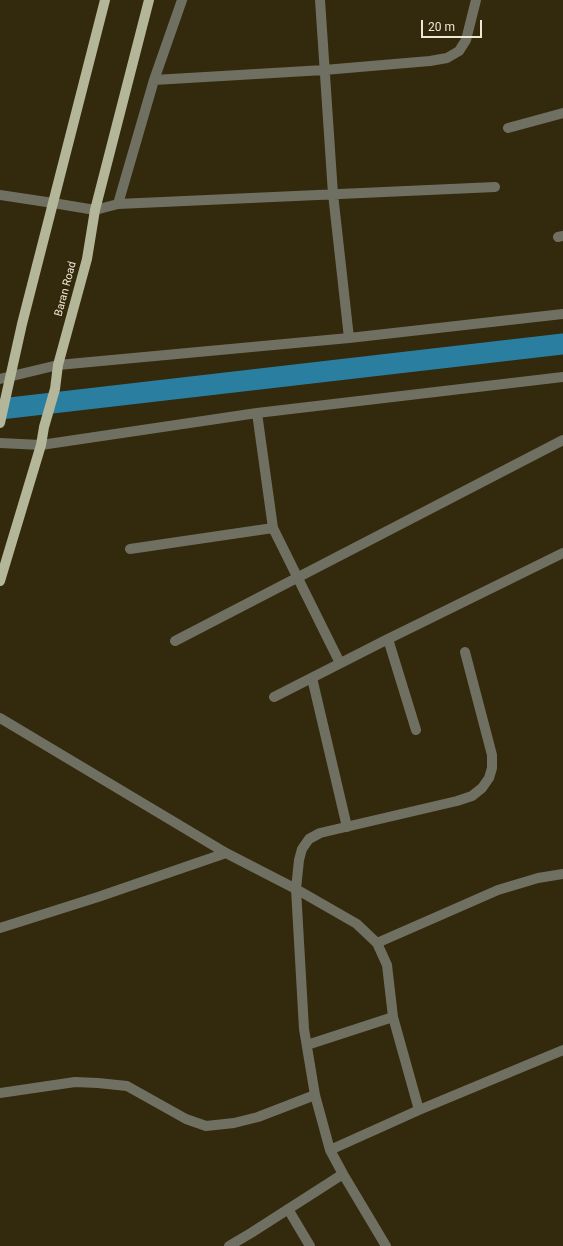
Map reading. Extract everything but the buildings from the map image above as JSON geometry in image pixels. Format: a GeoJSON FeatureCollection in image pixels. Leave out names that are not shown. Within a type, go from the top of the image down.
{"type":"FeatureCollection","features":[{"type":"Feature","properties":{"kind":"main road"},"geometry":{"type":"LineString","coordinates":[[0,423],[22,324],[105,0]]}},
{"type":"Feature","properties":{"kind":"main road","name":"Baran Road"},"geometry":{"type":"LineString","coordinates":[[0,582],[41,445],[44,427],[55,389],[58,365],[86,260],[95,210],[148,0]]}},
{"type":"Feature","properties":{"kind":"street"},"geometry":{"type":"LineString","coordinates":[[118,204],[154,80],[182,0]]}},
{"type":"Feature","properties":{"kind":"street"},"geometry":{"type":"LineString","coordinates":[[320,0],[333,194],[349,338]]}},
{"type":"Feature","properties":{"kind":"street"},"geometry":{"type":"LineString","coordinates":[[154,80],[324,70],[430,61],[447,58],[459,51],[466,40],[476,0]]}},
{"type":"Feature","properties":{"kind":"street"},"geometry":{"type":"LineString","coordinates":[[508,128],[563,113]]}},
{"type":"Feature","properties":{"kind":"street"},"geometry":{"type":"LineString","coordinates":[[0,195],[53,202],[95,210],[118,204],[496,187]]}},
{"type":"Feature","properties":{"kind":"street"},"geometry":{"type":"LineString","coordinates":[[0,379],[58,365],[349,338],[563,314]]}},
{"type":"Feature","properties":{"kind":"street"},"geometry":{"type":"LineString","coordinates":[[0,443],[41,445],[257,413],[563,377]]}},
{"type":"Feature","properties":{"kind":"street"},"geometry":{"type":"LineString","coordinates":[[257,413],[273,528],[340,663]]}},
{"type":"Feature","properties":{"kind":"street"},"geometry":{"type":"LineString","coordinates":[[175,641],[563,440]]}},
{"type":"Feature","properties":{"kind":"street"},"geometry":{"type":"LineString","coordinates":[[130,550],[273,528]]}},
{"type":"Feature","properties":{"kind":"street"},"geometry":{"type":"LineString","coordinates":[[274,697],[563,553]]}},
{"type":"Feature","properties":{"kind":"street"},"geometry":{"type":"LineString","coordinates":[[388,639],[416,730]]}},
{"type":"Feature","properties":{"kind":"street"},"geometry":{"type":"LineString","coordinates":[[386,1246],[330,1150],[315,1095],[304,1029],[296,889],[299,860],[302,849],[309,839],[320,833],[457,801],[472,796],[482,788],[489,778],[492,768],[492,755],[465,652]]}},
{"type":"Feature","properties":{"kind":"street"},"geometry":{"type":"LineString","coordinates":[[312,678],[347,827]]}},
{"type":"Feature","properties":{"kind":"street"},"geometry":{"type":"LineString","coordinates":[[0,718],[226,853],[296,889],[357,924],[377,943],[387,965],[394,1017],[419,1110]]}},
{"type":"Feature","properties":{"kind":"street"},"geometry":{"type":"LineString","coordinates":[[0,928],[98,897],[226,853]]}},
{"type":"Feature","properties":{"kind":"street"},"geometry":{"type":"LineString","coordinates":[[377,943],[498,890],[538,878],[563,874]]}},
{"type":"Feature","properties":{"kind":"street"},"geometry":{"type":"LineString","coordinates":[[307,1045],[394,1017]]}},
{"type":"Feature","properties":{"kind":"street"},"geometry":{"type":"LineString","coordinates":[[330,1150],[419,1110],[563,1050]]}},
{"type":"Feature","properties":{"kind":"street"},"geometry":{"type":"LineString","coordinates":[[0,1093],[75,1082],[127,1086],[186,1119],[206,1126],[234,1123],[258,1117],[315,1095]]}},
{"type":"Feature","properties":{"kind":"street"},"geometry":{"type":"LineString","coordinates":[[229,1246],[343,1174]]}},
{"type":"Feature","properties":{"kind":"street"},"geometry":{"type":"LineString","coordinates":[[288,1209],[310,1246]]}},
{"type":"Feature","properties":{"kind":"waterway"},"geometry":{"type":"LineString","coordinates":[[0,409],[563,344]]}}]}
